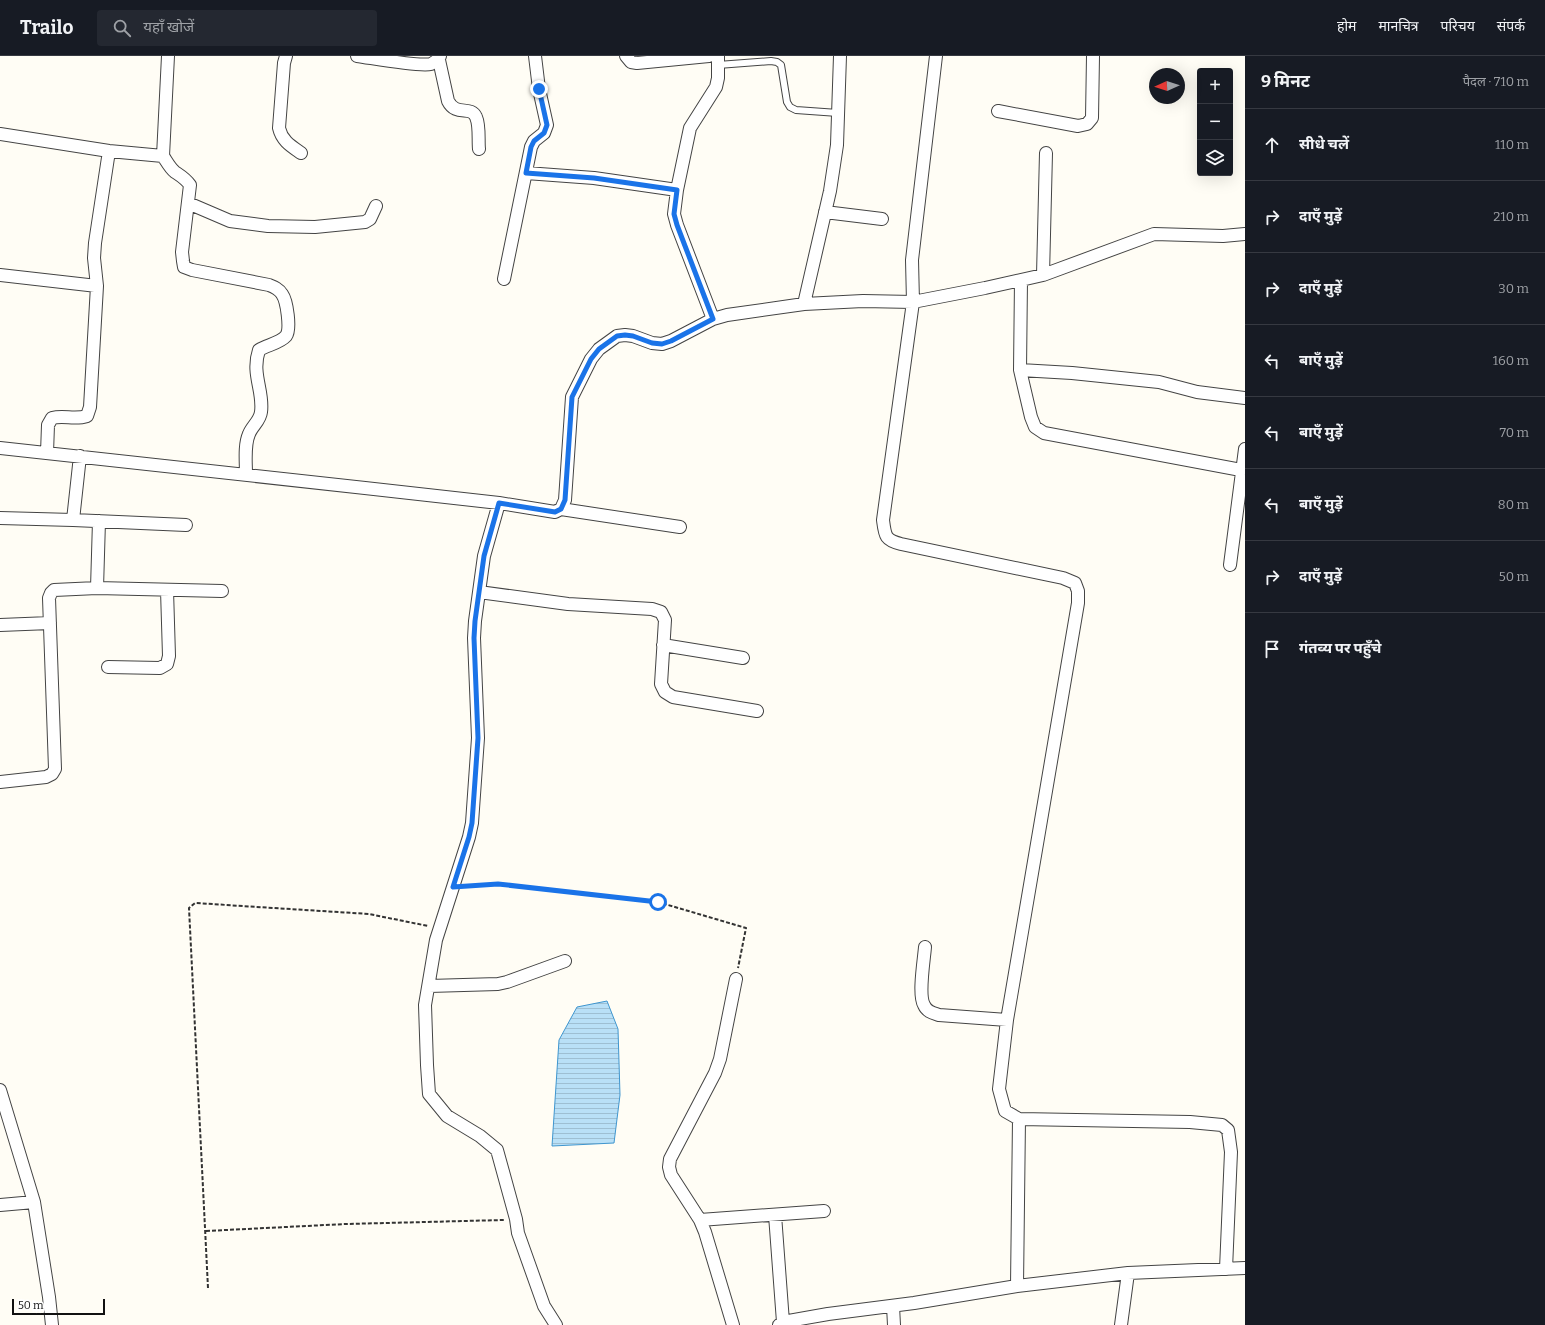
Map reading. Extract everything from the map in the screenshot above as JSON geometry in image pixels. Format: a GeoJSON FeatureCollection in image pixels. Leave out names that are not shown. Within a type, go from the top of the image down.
{"type":"FeatureCollection","features":[{"type":"Feature","properties":{"kind":"street"},"geometry":{"type":"LineString","coordinates":[[168,56],[163,156],[168,165],[186,179],[190,185],[182,252],[184,267],[192,270],[269,285],[282,293],[285,302],[289,326],[287,335],[259,350],[256,358],[256,378],[261,412],[259,419],[249,433],[247,442],[246,474]]}},
{"type":"Feature","properties":{"kind":"street"},"geometry":{"type":"LineString","coordinates":[[286,56],[284,62],[279,128],[285,141],[301,153]]}},
{"type":"Feature","properties":{"kind":"street"},"geometry":{"type":"LineString","coordinates":[[357,56],[419,64],[430,64],[439,58],[448,101],[451,107],[456,110],[468,111],[474,114],[477,119],[479,149]]}},
{"type":"Feature","properties":{"kind":"street"},"geometry":{"type":"LineString","coordinates":[[504,279],[531,147],[534,141],[544,133],[547,125],[534,56]]}},
{"type":"Feature","properties":{"kind":"street"},"geometry":{"type":"LineString","coordinates":[[626,56],[631,62],[637,63],[709,56]]}},
{"type":"Feature","properties":{"kind":"street"},"geometry":{"type":"LineString","coordinates":[[804,304],[825,212],[837,145],[840,56]]}},
{"type":"Feature","properties":{"kind":"street"},"geometry":{"type":"LineString","coordinates":[[936,56],[912,260],[913,302],[883,520],[884,534],[891,542],[1063,578],[1075,583],[1078,591],[1078,603],[1007,1020],[999,1089],[1005,1111],[1019,1119],[1190,1122],[1222,1125],[1228,1130],[1231,1152],[1226,1269]]}},
{"type":"Feature","properties":{"kind":"street"},"geometry":{"type":"LineString","coordinates":[[998,110],[1078,126],[1087,124],[1092,118],[1093,56]]}},
{"type":"Feature","properties":{"kind":"street"},"geometry":{"type":"LineString","coordinates":[[713,319],[674,214],[677,190],[690,128],[716,87],[718,78],[718,60]]}},
{"type":"Feature","properties":{"kind":"street"},"geometry":{"type":"LineString","coordinates":[[0,134],[109,151],[163,156]]}},
{"type":"Feature","properties":{"kind":"street"},"geometry":{"type":"LineString","coordinates":[[47,453],[48,425],[52,418],[59,416],[79,418],[87,416],[90,408],[96,286],[94,258],[95,243],[109,151]]}},
{"type":"Feature","properties":{"kind":"street"},"geometry":{"type":"LineString","coordinates":[[1043,275],[1046,153]]}},
{"type":"Feature","properties":{"kind":"street"},"geometry":{"type":"LineString","coordinates":[[526,173],[594,178],[677,190]]}},
{"type":"Feature","properties":{"kind":"street"},"geometry":{"type":"LineString","coordinates":[[188,203],[230,222],[268,226],[316,227],[365,222],[370,219],[376,206]]}},
{"type":"Feature","properties":{"kind":"street"},"geometry":{"type":"LineString","coordinates":[[825,212],[882,219]]}},
{"type":"Feature","properties":{"kind":"street"},"geometry":{"type":"LineString","coordinates":[[561,509],[565,500],[572,397],[591,359],[599,349],[617,336],[633,336],[652,343],[662,344],[671,341],[713,319],[727,316],[804,304],[863,301],[913,302],[1021,280],[1043,275],[1154,234],[1223,236],[1245,234]]}},
{"type":"Feature","properties":{"kind":"street"},"geometry":{"type":"LineString","coordinates":[[0,275],[96,286]]}},
{"type":"Feature","properties":{"kind":"street"},"geometry":{"type":"LineString","coordinates":[[1021,280],[1020,370],[1034,427],[1044,433],[1241,470]]}},
{"type":"Feature","properties":{"kind":"street"},"geometry":{"type":"LineString","coordinates":[[1020,370],[1078,373],[1159,382],[1197,392],[1245,398]]}},
{"type":"Feature","properties":{"kind":"street"},"geometry":{"type":"LineString","coordinates":[[0,448],[499,503],[555,512],[561,509],[680,527]]}},
{"type":"Feature","properties":{"kind":"street"},"geometry":{"type":"LineString","coordinates":[[1230,565],[1241,470],[1245,449]]}},
{"type":"Feature","properties":{"kind":"street"},"geometry":{"type":"LineString","coordinates":[[73,520],[80,456]]}},
{"type":"Feature","properties":{"kind":"street"},"geometry":{"type":"LineString","coordinates":[[499,503],[484,556],[474,638],[478,738],[472,823],[469,837],[436,940],[425,1005],[429,1094],[447,1116],[480,1136],[497,1150],[516,1219],[518,1233],[544,1306],[556,1325]]}},
{"type":"Feature","properties":{"kind":"street"},"geometry":{"type":"LineString","coordinates":[[0,518],[186,525]]}},
{"type":"Feature","properties":{"kind":"street"},"geometry":{"type":"LineString","coordinates":[[97,588],[99,521]]}},
{"type":"Feature","properties":{"kind":"street"},"geometry":{"type":"LineString","coordinates":[[0,782],[46,777],[52,774],[55,769],[49,598],[54,590],[97,588],[222,591]]}},
{"type":"Feature","properties":{"kind":"street"},"geometry":{"type":"LineString","coordinates":[[108,667],[160,668],[167,664],[169,656],[167,590]]}},
{"type":"Feature","properties":{"kind":"street"},"geometry":{"type":"LineString","coordinates":[[479,592],[568,604],[652,608],[661,612],[665,620],[661,684],[665,692],[673,697],[756,712]]}},
{"type":"Feature","properties":{"kind":"street"},"geometry":{"type":"LineString","coordinates":[[0,625],[50,623]]}},
{"type":"Feature","properties":{"kind":"street"},"geometry":{"type":"LineString","coordinates":[[664,645],[743,658]]}},
{"type":"Feature","properties":{"kind":"street"},"geometry":{"type":"LineString","coordinates":[[925,946],[921,996],[924,1006],[930,1013],[1007,1020]]}},
{"type":"Feature","properties":{"kind":"street"},"geometry":{"type":"LineString","coordinates":[[429,986],[498,984],[565,961]]}},
{"type":"Feature","properties":{"kind":"street"},"geometry":{"type":"LineString","coordinates":[[733,1325],[705,1232],[700,1220],[671,1175],[669,1167],[670,1159],[715,1073],[720,1060],[736,978]]}},
{"type":"Feature","properties":{"kind":"street"},"geometry":{"type":"LineString","coordinates":[[0,1090],[34,1202],[52,1325]]}},
{"type":"Feature","properties":{"kind":"street"},"geometry":{"type":"LineString","coordinates":[[1017,1286],[1019,1119]]}},
{"type":"Feature","properties":{"kind":"street"},"geometry":{"type":"LineString","coordinates":[[0,1205],[34,1202]]}},
{"type":"Feature","properties":{"kind":"street"},"geometry":{"type":"LineString","coordinates":[[700,1220],[824,1211]]}},
{"type":"Feature","properties":{"kind":"street"},"geometry":{"type":"LineString","coordinates":[[775,1215],[781,1323],[828,1314],[893,1306],[1017,1286],[1128,1273],[1245,1268]]}},
{"type":"Feature","properties":{"kind":"street"},"geometry":{"type":"LineString","coordinates":[[1122,1325],[1128,1273]]}},
{"type":"Feature","properties":{"kind":"street"},"geometry":{"type":"LineString","coordinates":[[893,1306],[894,1325]]}},
{"type":"Feature","properties":{"kind":"lane"},"geometry":{"type":"LineString","coordinates":[[718,60],[777,62],[781,65],[787,102],[790,107],[796,110],[838,113]]}},
{"type":"Feature","properties":{"kind":"path"},"geometry":{"type":"LineString","coordinates":[[453,887],[498,884],[658,902],[746,928],[736,978]]}},
{"type":"Feature","properties":{"kind":"path"},"geometry":{"type":"LineString","coordinates":[[208,1288],[189,908],[195,903],[369,914],[440,929]]}},
{"type":"Feature","properties":{"kind":"path"},"geometry":{"type":"LineString","coordinates":[[206,1231],[346,1224],[516,1219]]}},
{"type":"Feature","properties":{"kind":"water"},"geometry":{"type":"Polygon","coordinates":[[[607,1001],[618,1029],[620,1095],[614,1143],[552,1146],[559,1040],[577,1007],[607,1001]]]}},
{"type":"Feature","properties":{"kind":"route"},"geometry":{"type":"LineString","coordinates":[[539,89],[547,125],[544,133],[534,141],[531,147],[526,173],[606,179],[677,190],[674,214],[677,225],[713,319],[671,341],[662,344],[652,343],[633,336],[625,335],[617,336],[599,349],[591,359],[572,397],[565,500],[561,509],[555,512],[499,503],[484,556],[475,621],[474,638],[478,738],[472,823],[453,887],[498,884],[658,902]]}}]}
